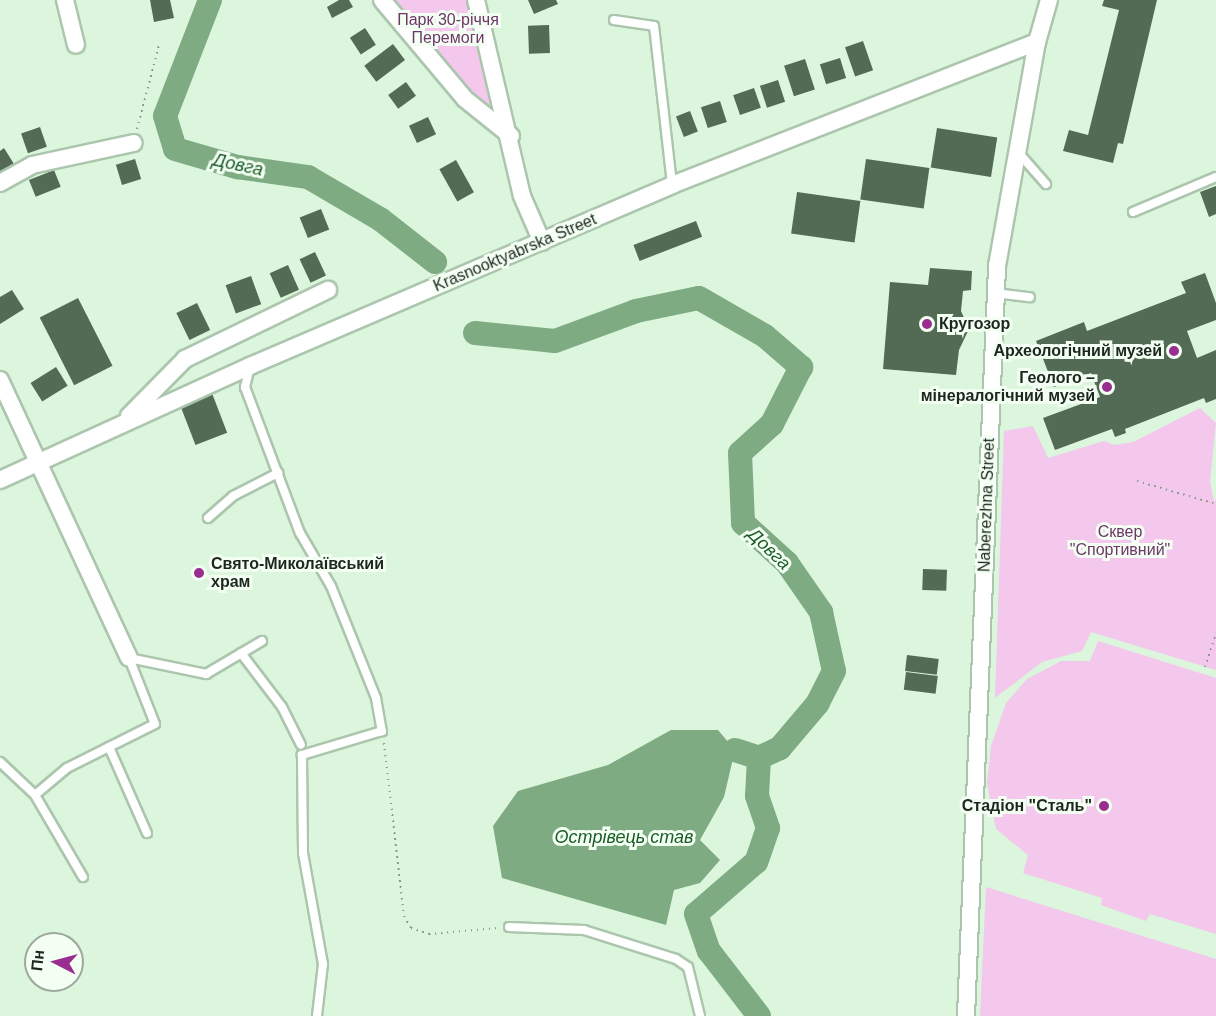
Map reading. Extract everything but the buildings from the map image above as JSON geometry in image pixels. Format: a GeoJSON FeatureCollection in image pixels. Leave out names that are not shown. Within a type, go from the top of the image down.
{"type":"FeatureCollection","features":[{"type":"Feature","properties":{"kind":"street"},"geometry":{"type":"LineString","coordinates":[[65,0],[76,45]]}},
{"type":"Feature","properties":{"kind":"street"},"geometry":{"type":"LineString","coordinates":[[382,0],[465,99],[511,136]]}},
{"type":"Feature","properties":{"kind":"street"},"geometry":{"type":"LineString","coordinates":[[477,0],[511,136],[522,196],[542,242]]}},
{"type":"Feature","properties":{"kind":"street","name":"Naberezhna Street"},"geometry":{"type":"LineString","coordinates":[[966,1016],[995,293],[1002,221],[1037,42],[1049,0]]}},
{"type":"Feature","properties":{"kind":"street","name":"Krasnooktyabrska Street"},"geometry":{"type":"LineString","coordinates":[[0,480],[38,460],[250,366],[672,186],[1037,42]]}},
{"type":"Feature","properties":{"kind":"street"},"geometry":{"type":"LineString","coordinates":[[0,183],[32,165],[134,143]]}},
{"type":"Feature","properties":{"kind":"street"},"geometry":{"type":"LineString","coordinates":[[122,423],[185,359],[328,290]]}},
{"type":"Feature","properties":{"kind":"street"},"geometry":{"type":"LineString","coordinates":[[0,380],[129,658]]}},
{"type":"Feature","properties":{"kind":"lane"},"geometry":{"type":"LineString","coordinates":[[614,20],[654,26],[672,186]]}},
{"type":"Feature","properties":{"kind":"lane"},"geometry":{"type":"LineString","coordinates":[[1016,150],[1046,184]]}},
{"type":"Feature","properties":{"kind":"lane"},"geometry":{"type":"LineString","coordinates":[[1133,212],[1216,177]]}},
{"type":"Feature","properties":{"kind":"lane"},"geometry":{"type":"LineString","coordinates":[[995,293],[1030,297]]}},
{"type":"Feature","properties":{"kind":"lane"},"geometry":{"type":"LineString","coordinates":[[250,366],[245,387],[278,473],[376,698],[382,731],[302,755],[303,853],[322,964],[317,1016]]}},
{"type":"Feature","properties":{"kind":"lane"},"geometry":{"type":"LineString","coordinates":[[208,518],[233,496],[278,473]]}},
{"type":"Feature","properties":{"kind":"lane"},"geometry":{"type":"LineString","coordinates":[[129,658],[206,674],[262,641]]}},
{"type":"Feature","properties":{"kind":"lane"},"geometry":{"type":"LineString","coordinates":[[241,653],[282,707],[301,745]]}},
{"type":"Feature","properties":{"kind":"lane"},"geometry":{"type":"LineString","coordinates":[[35,795],[67,768],[155,724],[129,658]]}},
{"type":"Feature","properties":{"kind":"lane"},"geometry":{"type":"LineString","coordinates":[[109,747],[147,833]]}},
{"type":"Feature","properties":{"kind":"lane"},"geometry":{"type":"LineString","coordinates":[[0,762],[35,795],[83,877]]}},
{"type":"Feature","properties":{"kind":"lane"},"geometry":{"type":"LineString","coordinates":[[509,927],[584,930],[676,958],[688,967],[700,1016]]}},
{"type":"Feature","properties":{"kind":"path"},"geometry":{"type":"LineString","coordinates":[[134,143],[159,45]]}},
{"type":"Feature","properties":{"kind":"path"},"geometry":{"type":"LineString","coordinates":[[1137,481],[1216,504]]}},
{"type":"Feature","properties":{"kind":"path"},"geometry":{"type":"LineString","coordinates":[[1205,667],[1216,633]]}},
{"type":"Feature","properties":{"kind":"path"},"geometry":{"type":"LineString","coordinates":[[382,731],[404,916],[411,928],[429,934],[509,927]]}},
{"type":"Feature","properties":{"kind":"green space","name":"Парк 30-річчя Перемоги"},"geometry":{"type":"Polygon","coordinates":[[[387,0],[473,0],[495,122],[387,0]]]}},
{"type":"Feature","properties":{"kind":"green space","name":"Сквер \"Спортивний\""},"geometry":{"type":"Polygon","coordinates":[[[1200,408],[1216,423],[1210,481],[1214,502],[1216,498],[1216,670],[1091,632],[1082,651],[1042,662],[995,698],[1004,431],[1033,426],[1048,458],[1104,441],[1114,445],[1133,442],[1200,408]]]}},
{"type":"Feature","properties":{"kind":"green space","name":"Стадіон \"Сталь\""},"geometry":{"type":"Polygon","coordinates":[[[1098,641],[1216,678],[1216,934],[1150,914],[1146,921],[1101,905],[1102,898],[1023,873],[1028,855],[996,829],[987,783],[991,746],[1006,703],[1027,679],[1061,661],[1090,661],[1098,641]]]}},
{"type":"Feature","properties":{"kind":"green space"},"geometry":{"type":"Polygon","coordinates":[[[986,887],[1216,959],[1216,1016],[980,1016],[986,887]]]}},
{"type":"Feature","properties":{"kind":"water","name":"Острівець став"},"geometry":{"type":"Polygon","coordinates":[[[671,730],[718,730],[735,750],[724,797],[700,840],[720,860],[700,883],[674,890],[666,925],[502,878],[493,826],[518,791],[608,765],[671,730]]]}},
{"type":"Feature","properties":{"kind":"waterway","name":"Довга"},"geometry":{"type":"LineString","coordinates":[[210,0],[165,116],[175,149],[237,167],[308,177],[380,219],[435,262]]}},
{"type":"Feature","properties":{"kind":"waterway","name":"Довга"},"geometry":{"type":"LineString","coordinates":[[475,333],[555,341],[636,311],[699,298],[765,336],[801,367],[772,424],[740,453],[743,523],[787,563],[821,612],[834,671],[818,703],[780,748],[759,758],[757,796],[768,828],[756,862],[696,914],[709,951],[759,1016]]}},
{"type":"Feature","properties":{"kind":"waterway"},"geometry":{"type":"LineString","coordinates":[[735,750],[759,758]]}},
{"type":"Feature","properties":{"kind":"place","name":"Кругозор"},"geometry":{"type":"Point","coordinates":[927,324]}},
{"type":"Feature","properties":{"kind":"place","name":"Археологічний музей"},"geometry":{"type":"Point","coordinates":[1174,351]}},
{"type":"Feature","properties":{"kind":"place","name":"Геолого – мінералогічний музей"},"geometry":{"type":"Point","coordinates":[1107,387]}},
{"type":"Feature","properties":{"kind":"place","name":"Свято-Миколаївський храм"},"geometry":{"type":"Point","coordinates":[199,573]}},
{"type":"Feature","properties":{"kind":"place","name":"Стадіон \"Сталь\""},"geometry":{"type":"Point","coordinates":[1104,806]}}]}
